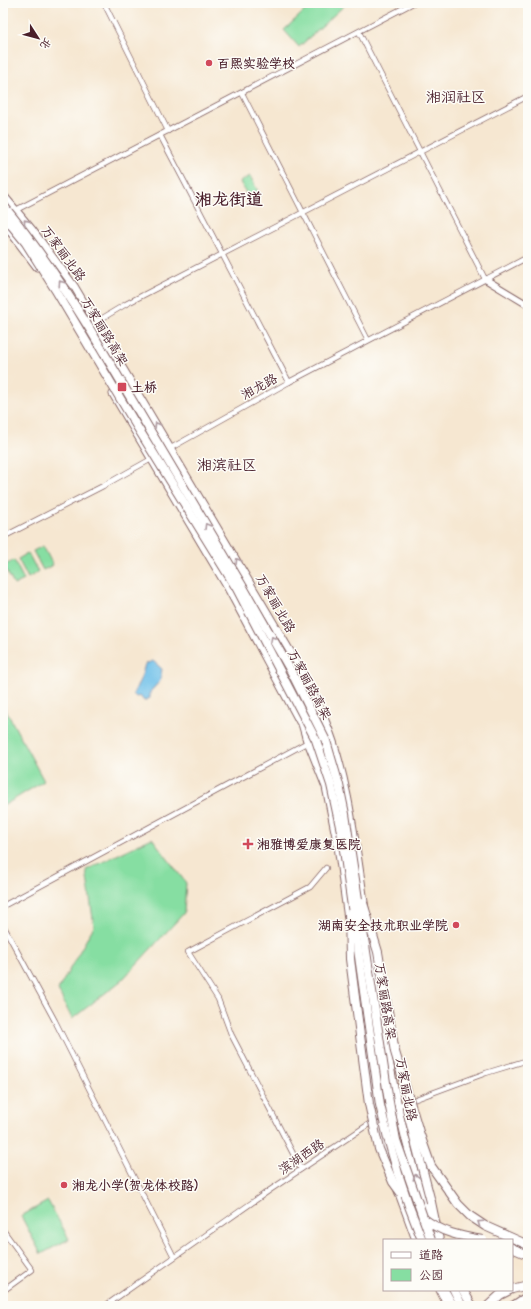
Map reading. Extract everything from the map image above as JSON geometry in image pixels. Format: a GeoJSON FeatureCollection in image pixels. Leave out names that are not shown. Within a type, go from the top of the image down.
{"type":"FeatureCollection","features":[{"type":"Feature","properties":{"kind":"highway","name":"万家丽路高架"},"geometry":{"type":"LineString","coordinates":[[3,205],[31,239],[87,324],[243,586],[294,678],[326,741],[339,785],[380,1105],[387,1139],[399,1179],[422,1239]]}},
{"type":"Feature","properties":{"kind":"highway","name":"万家丽路高架"},"geometry":{"type":"LineString","coordinates":[[3,215],[26,243],[237,589],[316,740],[330,785],[351,874],[387,1094],[396,1140],[431,1239]]}},
{"type":"Feature","properties":{"kind":"highway"},"geometry":{"type":"LineString","coordinates":[[194,519],[300,715],[308,742]]}},
{"type":"Feature","properties":{"kind":"highway"},"geometry":{"type":"LineString","coordinates":[[351,874],[378,952],[401,1088],[431,1202],[438,1239]]}},
{"type":"Feature","properties":{"kind":"highway"},"geometry":{"type":"LineString","coordinates":[[351,874],[350,959],[369,1104],[379,1149],[393,1182],[413,1210],[441,1230],[452,1235],[477,1239]]}},
{"type":"Feature","properties":{"kind":"highway"},"geometry":{"type":"LineString","coordinates":[[395,1052],[419,1132],[431,1166],[443,1185],[470,1216],[485,1226],[528,1245]]}},
{"type":"Feature","properties":{"kind":"highway"},"geometry":{"type":"LineString","coordinates":[[513,1248],[528,1255]]}},
{"type":"Feature","properties":{"kind":"highway"},"geometry":{"type":"LineString","coordinates":[[513,1289],[528,1285]]}},
{"type":"Feature","properties":{"kind":"highway"},"geometry":{"type":"LineString","coordinates":[[445,1291],[453,1306]]}},
{"type":"Feature","properties":{"kind":"highway"},"geometry":{"type":"LineString","coordinates":[[454,1291],[462,1306]]}},
{"type":"Feature","properties":{"kind":"highway"},"geometry":{"type":"LineString","coordinates":[[464,1291],[472,1306]]}},
{"type":"Feature","properties":{"kind":"highway"},"geometry":{"type":"LineString","coordinates":[[488,1306],[500,1295],[507,1291]]}},
{"type":"Feature","properties":{"kind":"highway"},"geometry":{"type":"LineString","coordinates":[[514,1306],[528,1296]]}},
{"type":"Feature","properties":{"kind":"main road","name":"万家丽北路"},"geometry":{"type":"LineString","coordinates":[[3,195],[51,255],[96,322],[297,663],[324,719],[336,755],[351,819],[397,1106],[421,1197],[438,1239]]}},
{"type":"Feature","properties":{"kind":"main road"},"geometry":{"type":"LineString","coordinates":[[3,222],[34,262],[52,291],[228,588],[298,717],[326,787],[338,846],[375,1119],[406,1216],[416,1239]]}},
{"type":"Feature","properties":{"kind":"main road"},"geometry":{"type":"LineString","coordinates":[[440,1291],[448,1306]]}},
{"type":"Feature","properties":{"kind":"main road"},"geometry":{"type":"LineString","coordinates":[[460,1291],[468,1306]]}},
{"type":"Feature","properties":{"kind":"street"},"geometry":{"type":"LineString","coordinates":[[104,3],[168,131]]}},
{"type":"Feature","properties":{"kind":"street"},"geometry":{"type":"LineString","coordinates":[[16,210],[413,3]]}},
{"type":"Feature","properties":{"kind":"street"},"geometry":{"type":"LineString","coordinates":[[359,32],[485,279],[528,305]]}},
{"type":"Feature","properties":{"kind":"street"},"geometry":{"type":"LineString","coordinates":[[242,93],[368,340]]}},
{"type":"Feature","properties":{"kind":"street"},"geometry":{"type":"LineString","coordinates":[[96,322],[126,304],[528,96]]}},
{"type":"Feature","properties":{"kind":"street"},"geometry":{"type":"LineString","coordinates":[[160,135],[289,382]]}},
{"type":"Feature","properties":{"kind":"street","name":"湘龙路"},"geometry":{"type":"LineString","coordinates":[[3,537],[151,459],[289,382],[528,257]]}},
{"type":"Feature","properties":{"kind":"street"},"geometry":{"type":"LineString","coordinates":[[3,906],[308,742]]}},
{"type":"Feature","properties":{"kind":"street"},"geometry":{"type":"LineString","coordinates":[[301,1169],[231,1034],[218,999],[188,952],[310,887],[326,868]]}},
{"type":"Feature","properties":{"kind":"street"},"geometry":{"type":"LineString","coordinates":[[3,925],[55,1021],[174,1257]]}},
{"type":"Feature","properties":{"kind":"street","name":"滨湖西路"},"geometry":{"type":"LineString","coordinates":[[105,1306],[301,1169],[375,1119],[397,1106],[486,1073],[528,1060]]}},
{"type":"Feature","properties":{"kind":"street"},"geometry":{"type":"LineString","coordinates":[[3,1230],[32,1270],[3,1291]]}},
{"type":"Feature","properties":{"kind":"green space"},"geometry":{"type":"Polygon","coordinates":[[[313,3],[347,3],[299,47],[284,30],[313,3]]]}},
{"type":"Feature","properties":{"kind":"green space"},"geometry":{"type":"Polygon","coordinates":[[[250,176],[260,195],[250,200],[240,182],[250,176]]]}},
{"type":"Feature","properties":{"kind":"green space"},"geometry":{"type":"Polygon","coordinates":[[[43,546],[53,565],[43,570],[33,551],[43,546]]]}},
{"type":"Feature","properties":{"kind":"green space"},"geometry":{"type":"Polygon","coordinates":[[[28,553],[38,572],[28,578],[18,559],[28,553]]]}},
{"type":"Feature","properties":{"kind":"green space"},"geometry":{"type":"Polygon","coordinates":[[[14,560],[24,580],[14,585],[4,566],[14,560]]]}},
{"type":"Feature","properties":{"kind":"green space"},"geometry":{"type":"Polygon","coordinates":[[[3,705],[44,781],[3,806],[3,705]]]}},
{"type":"Feature","properties":{"kind":"green space"},"geometry":{"type":"Polygon","coordinates":[[[152,838],[186,883],[184,913],[122,980],[72,1019],[58,990],[94,926],[86,870],[152,838]]]}},
{"type":"Feature","properties":{"kind":"green space"},"geometry":{"type":"Polygon","coordinates":[[[48,1201],[69,1239],[41,1254],[21,1216],[48,1201]]]}},
{"type":"Feature","properties":{"kind":"water"},"geometry":{"type":"Polygon","coordinates":[[[153,661],[162,669],[160,681],[150,692],[150,698],[144,701],[140,696],[136,697],[133,694],[141,678],[145,664],[153,661]]]}},
{"type":"Feature","properties":{"kind":"place","name":"百熙实验学校"},"geometry":{"type":"Point","coordinates":[209,63]}},
{"type":"Feature","properties":{"kind":"place","name":"土桥"},"geometry":{"type":"Point","coordinates":[122,387]}},
{"type":"Feature","properties":{"kind":"place","name":"湘雅博爱康复医院"},"geometry":{"type":"Point","coordinates":[248,844]}},
{"type":"Feature","properties":{"kind":"place","name":"湖南安全技术职业学院"},"geometry":{"type":"Point","coordinates":[456,925]}},
{"type":"Feature","properties":{"kind":"place","name":"湘龙小学(贺龙体校路)"},"geometry":{"type":"Point","coordinates":[64,1185]}},
{"type":"Feature","properties":{"kind":"district","name":"湘润社区"},"geometry":{"type":"Point","coordinates":[456,97]}},
{"type":"Feature","properties":{"kind":"district","name":"湘龙街道"},"geometry":{"type":"Point","coordinates":[229,199]}},
{"type":"Feature","properties":{"kind":"district","name":"湘滨社区"},"geometry":{"type":"Point","coordinates":[227,465]}}]}
